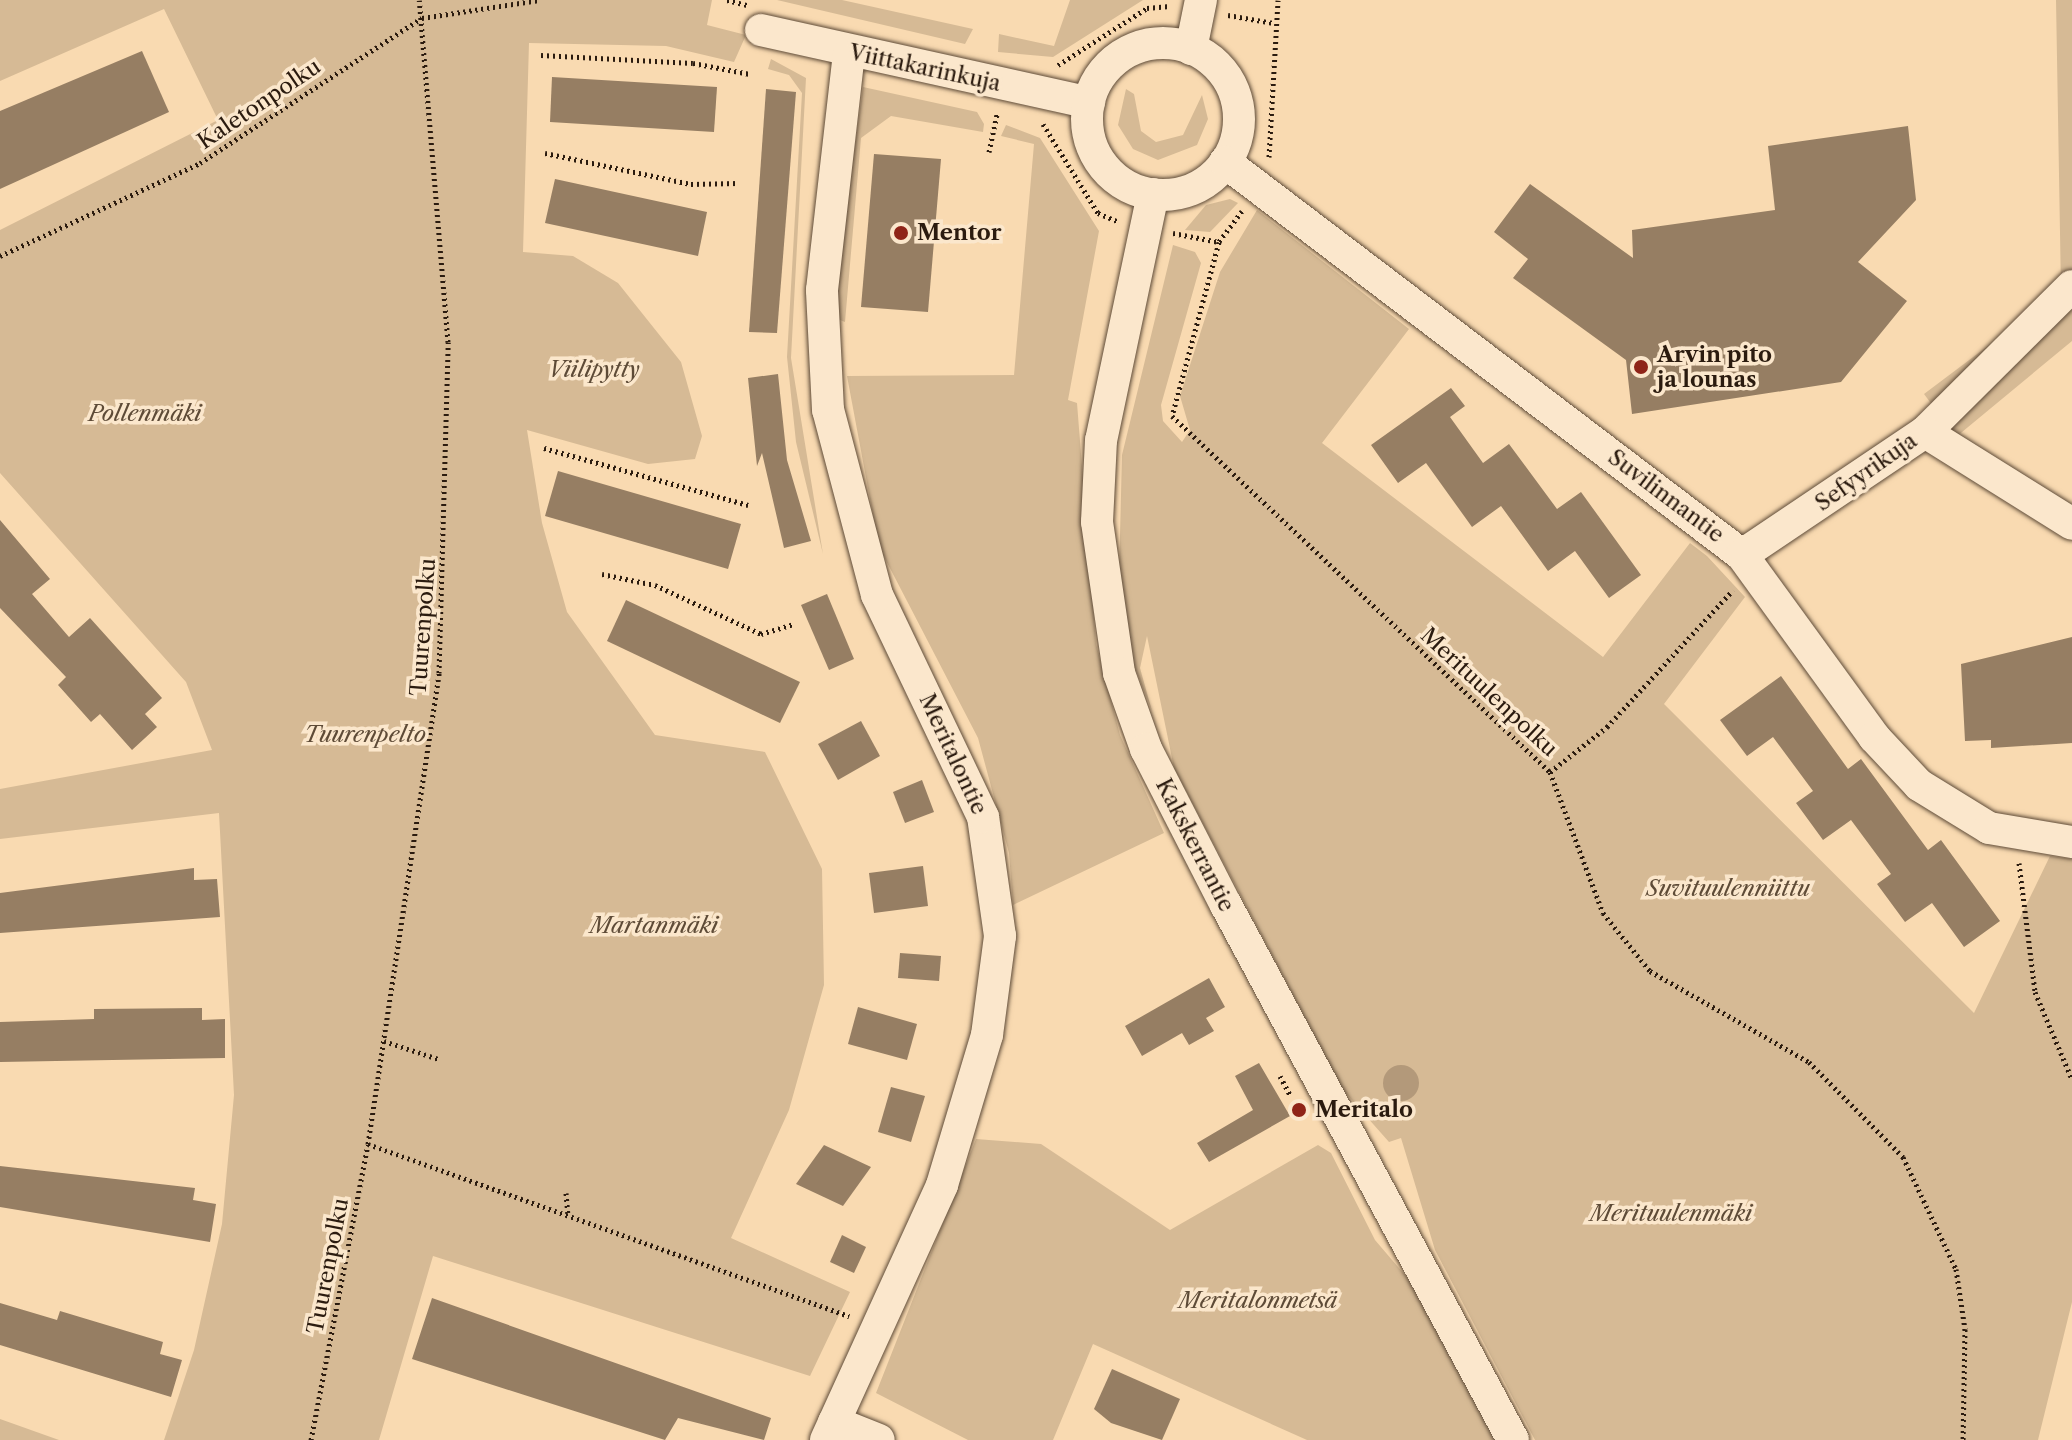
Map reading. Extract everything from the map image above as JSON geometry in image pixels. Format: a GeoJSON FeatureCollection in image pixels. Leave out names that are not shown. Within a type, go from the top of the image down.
{"type":"FeatureCollection","features":[{"type":"Feature","properties":{"kind":"street"},"geometry":{"type":"LineString","coordinates":[[1187,3],[1191,49]]}},
{"type":"Feature","properties":{"kind":"street","name":"Viittakarinkuja"},"geometry":{"type":"LineString","coordinates":[[761,30],[849,53],[1089,103]]}},
{"type":"Feature","properties":{"kind":"street"},"geometry":{"type":"LineString","coordinates":[[1155,44],[1191,49],[1220,69],[1237,101],[1237,137],[1225,162],[1189,191],[1153,194],[1105,169],[1089,136],[1089,103],[1121,56],[1155,44]]}},
{"type":"Feature","properties":{"kind":"street","name":"Meritalontie"},"geometry":{"type":"LineString","coordinates":[[830,1431],[961,1131],[987,1035],[1000,936],[983,817],[877,595],[828,410],[822,290],[849,53]]}},
{"type":"Feature","properties":{"kind":"street","name":"Suvilinnantie"},"geometry":{"type":"LineString","coordinates":[[1225,162],[1747,561],[1874,737],[1919,785],[1957,813],[2013,835],[2072,842]]}},
{"type":"Feature","properties":{"kind":"street","name":"Kakskerrantie"},"geometry":{"type":"LineString","coordinates":[[1153,194],[1101,440],[1097,522],[1119,673],[1146,749],[1226,905],[1513,1440]]}},
{"type":"Feature","properties":{"kind":"street"},"geometry":{"type":"LineString","coordinates":[[1925,432],[2072,286]]}},
{"type":"Feature","properties":{"kind":"street","name":"Sefyyrikuja"},"geometry":{"type":"LineString","coordinates":[[1747,561],[1925,432],[2072,524]]}},
{"type":"Feature","properties":{"kind":"street"},"geometry":{"type":"LineString","coordinates":[[830,1431],[879,1440]]}},
{"type":"Feature","properties":{"kind":"path","name":"Tuurenpolku"},"geometry":{"type":"LineString","coordinates":[[311,1440],[368,1144],[439,673],[446,526],[448,342],[419,0]]}},
{"type":"Feature","properties":{"kind":"path","name":"Kaletonpolku"},"geometry":{"type":"LineString","coordinates":[[0,256],[200,163],[422,18],[540,0]]}},
{"type":"Feature","properties":{"kind":"path"},"geometry":{"type":"LineString","coordinates":[[1268,164],[1274,23],[1278,0]]}},
{"type":"Feature","properties":{"kind":"path"},"geometry":{"type":"LineString","coordinates":[[1051,78],[1063,60],[1147,8],[1187,3]]}},
{"type":"Feature","properties":{"kind":"path"},"geometry":{"type":"LineString","coordinates":[[1230,16],[1274,23]]}},
{"type":"Feature","properties":{"kind":"path"},"geometry":{"type":"LineString","coordinates":[[541,55],[693,63],[750,74]]}},
{"type":"Feature","properties":{"kind":"path"},"geometry":{"type":"LineString","coordinates":[[989,152],[998,111]]}},
{"type":"Feature","properties":{"kind":"path"},"geometry":{"type":"LineString","coordinates":[[1044,112],[1046,132],[1098,213],[1118,221]]}},
{"type":"Feature","properties":{"kind":"path"},"geometry":{"type":"LineString","coordinates":[[545,153],[691,184],[738,183]]}},
{"type":"Feature","properties":{"kind":"path","name":"Merituulenpolku"},"geometry":{"type":"LineString","coordinates":[[1248,203],[1219,242],[1172,416],[1550,772],[1603,913],[1622,943],[1692,1002],[1809,1062],[1903,1157],[1956,1269],[1965,1329],[1963,1440]]}},
{"type":"Feature","properties":{"kind":"path"},"geometry":{"type":"LineString","coordinates":[[1177,234],[1219,242]]}},
{"type":"Feature","properties":{"kind":"path"},"geometry":{"type":"LineString","coordinates":[[544,448],[748,505]]}},
{"type":"Feature","properties":{"kind":"path"},"geometry":{"type":"LineString","coordinates":[[1550,772],[1607,727],[1747,561]]}},
{"type":"Feature","properties":{"kind":"path"},"geometry":{"type":"LineString","coordinates":[[602,574],[655,585],[761,634],[793,624]]}},
{"type":"Feature","properties":{"kind":"path"},"geometry":{"type":"LineString","coordinates":[[2013,835],[2031,922],[2035,992],[2072,1079]]}},
{"type":"Feature","properties":{"kind":"path"},"geometry":{"type":"LineString","coordinates":[[384,1041],[438,1059]]}},
{"type":"Feature","properties":{"kind":"path"},"geometry":{"type":"LineString","coordinates":[[368,1144],[853,1318]]}},
{"type":"Feature","properties":{"kind":"path"},"geometry":{"type":"LineString","coordinates":[[566,1193],[568,1216]]}},
{"type":"Feature","properties":{"kind":"path"},"geometry":{"type":"LineString","coordinates":[[847,1331],[860,1304]]}},
{"type":"Feature","properties":{"kind":"green space","name":"Tuurenpelto"},"geometry":{"type":"Polygon","coordinates":[[[0,0],[712,0],[707,25],[746,35],[734,62],[666,46],[529,43],[523,252],[573,256],[618,283],[681,362],[702,436],[695,459],[648,464],[527,430],[542,523],[567,612],[655,735],[765,752],[822,869],[824,985],[789,1110],[731,1238],[850,1292],[810,1376],[433,1256],[379,1440],[164,1440],[194,1350],[222,1224],[234,1095],[219,813],[0,839],[0,789],[212,750],[186,682],[0,473],[0,230],[218,120],[164,9],[0,81],[0,0]]]}},
{"type":"Feature","properties":{"kind":"green space"},"geometry":{"type":"Polygon","coordinates":[[[777,0],[842,0],[973,29],[965,44],[777,0]]]}},
{"type":"Feature","properties":{"kind":"green space"},"geometry":{"type":"Polygon","coordinates":[[[1070,0],[1143,0],[1053,57],[998,52],[999,34],[1054,46],[1070,0]]]}},
{"type":"Feature","properties":{"kind":"green space"},"geometry":{"type":"Polygon","coordinates":[[[2056,0],[2072,0],[2072,341],[1956,437],[1924,394],[2061,291],[2056,0]]]}},
{"type":"Feature","properties":{"kind":"green space"},"geometry":{"type":"Polygon","coordinates":[[[771,59],[806,78],[791,358],[823,554],[796,442],[787,357],[802,93],[789,75],[768,69],[771,59]]]}},
{"type":"Feature","properties":{"kind":"green space"},"geometry":{"type":"Polygon","coordinates":[[[863,87],[977,112],[984,124],[983,132],[891,116],[861,138],[845,322],[835,318],[835,290],[863,87]]]}},
{"type":"Feature","properties":{"kind":"green space"},"geometry":{"type":"Polygon","coordinates":[[[1126,89],[1134,94],[1141,131],[1156,142],[1183,135],[1202,95],[1208,119],[1197,145],[1158,160],[1133,149],[1118,125],[1126,89]]]}},
{"type":"Feature","properties":{"kind":"green space"},"geometry":{"type":"Polygon","coordinates":[[[1006,125],[1040,138],[1099,231],[1068,400],[1077,403],[1096,644],[1120,735],[1164,833],[1013,905],[1009,853],[978,738],[879,547],[847,376],[1014,375],[1034,144],[1001,136],[1006,125]]]}},
{"type":"Feature","properties":{"kind":"green space"},"geometry":{"type":"Polygon","coordinates":[[[1230,199],[1238,203],[1210,232],[1185,230],[1206,205],[1230,199]]]}},
{"type":"Feature","properties":{"kind":"green space","name":"Merituulenmäki"},"geometry":{"type":"Polygon","coordinates":[[[1257,210],[1409,329],[1322,443],[1603,657],[1690,543],[1707,556],[1745,597],[1664,704],[1974,1013],[2050,856],[2072,859],[2072,1302],[2038,1440],[1535,1440],[1435,1250],[1401,1138],[1389,1142],[1343,1090],[1174,768],[1147,636],[1140,668],[1152,711],[1129,653],[1119,576],[1122,455],[1173,245],[1195,252],[1201,263],[1161,405],[1163,421],[1182,442],[1190,430],[1180,396],[1220,272],[1257,210]]]}},
{"type":"Feature","properties":{"kind":"green space","name":"Meritalonmetsä"},"geometry":{"type":"Polygon","coordinates":[[[976,1139],[1041,1144],[1170,1230],[1318,1145],[1331,1153],[1375,1240],[1410,1281],[1496,1440],[1307,1440],[1093,1344],[1053,1440],[968,1440],[876,1393],[976,1139]]]}},
{"type":"Feature","properties":{"kind":"green space"},"geometry":{"type":"Polygon","coordinates":[[[0,1419],[59,1440],[0,1440],[0,1419]]]}},
{"type":"Feature","properties":{"kind":"shaded area"},"geometry":{"type":"Polygon","coordinates":[[[1401,1065],[1414,1070],[1419,1083],[1414,1096],[1401,1101],[1388,1096],[1383,1083],[1388,1070],[1401,1065]]]}},
{"type":"Feature","properties":{"kind":"building"},"geometry":{"type":"Polygon","coordinates":[[[142,51],[169,112],[0,189],[0,111],[142,51]]]}},
{"type":"Feature","properties":{"kind":"building"},"geometry":{"type":"Polygon","coordinates":[[[552,77],[717,87],[714,132],[550,122],[552,77]]]}},
{"type":"Feature","properties":{"kind":"building"},"geometry":{"type":"Polygon","coordinates":[[[766,89],[796,92],[777,333],[749,332],[766,89]]]}},
{"type":"Feature","properties":{"kind":"building"},"geometry":{"type":"Polygon","coordinates":[[[1908,126],[1916,200],[1858,262],[1907,301],[1841,382],[1632,414],[1626,360],[1513,278],[1528,259],[1494,232],[1530,184],[1633,258],[1632,230],[1775,210],[1768,146],[1908,126]]]}},
{"type":"Feature","properties":{"kind":"building","name":"Mentor"},"geometry":{"type":"Polygon","coordinates":[[[874,154],[941,159],[928,312],[861,307],[874,154]]]}},
{"type":"Feature","properties":{"kind":"building"},"geometry":{"type":"Polygon","coordinates":[[[555,179],[707,212],[698,256],[545,223],[555,179]]]}},
{"type":"Feature","properties":{"kind":"building"},"geometry":{"type":"Polygon","coordinates":[[[778,374],[787,460],[811,541],[784,548],[762,453],[757,466],[748,378],[778,374]]]}},
{"type":"Feature","properties":{"kind":"building"},"geometry":{"type":"Polygon","coordinates":[[[1451,388],[1465,406],[1450,417],[1483,463],[1509,444],[1557,509],[1581,492],[1641,575],[1609,598],[1575,551],[1548,571],[1501,506],[1472,527],[1426,463],[1398,483],[1371,445],[1451,388]]]}},
{"type":"Feature","properties":{"kind":"building"},"geometry":{"type":"Polygon","coordinates":[[[558,471],[741,524],[728,569],[545,516],[558,471]]]}},
{"type":"Feature","properties":{"kind":"building"},"geometry":{"type":"Polygon","coordinates":[[[0,520],[50,579],[32,594],[69,637],[90,618],[162,698],[145,714],[157,727],[132,750],[100,714],[91,722],[58,685],[66,677],[0,608],[0,520]]]}},
{"type":"Feature","properties":{"kind":"building"},"geometry":{"type":"Polygon","coordinates":[[[827,594],[854,659],[829,670],[801,605],[827,594]]]}},
{"type":"Feature","properties":{"kind":"building"},"geometry":{"type":"Polygon","coordinates":[[[626,600],[800,682],[780,723],[607,641],[626,600]]]}},
{"type":"Feature","properties":{"kind":"building"},"geometry":{"type":"Polygon","coordinates":[[[2072,637],[2072,743],[1991,748],[1991,740],[1965,741],[1961,664],[2072,637]]]}},
{"type":"Feature","properties":{"kind":"building"},"geometry":{"type":"Polygon","coordinates":[[[1781,676],[1848,769],[1861,759],[1928,850],[1941,840],[2000,921],[1964,947],[1932,903],[1905,922],[1877,884],[1891,874],[1851,820],[1823,840],[1796,803],[1813,791],[1773,737],[1747,756],[1720,720],[1781,676]]]}},
{"type":"Feature","properties":{"kind":"building"},"geometry":{"type":"Polygon","coordinates":[[[861,721],[880,756],[838,780],[818,744],[861,721]]]}},
{"type":"Feature","properties":{"kind":"building"},"geometry":{"type":"Polygon","coordinates":[[[922,780],[934,812],[905,823],[893,792],[922,780]]]}},
{"type":"Feature","properties":{"kind":"building"},"geometry":{"type":"Polygon","coordinates":[[[923,866],[928,906],[874,913],[869,873],[923,866]]]}},
{"type":"Feature","properties":{"kind":"building"},"geometry":{"type":"Polygon","coordinates":[[[194,868],[194,880],[217,879],[220,917],[0,933],[0,893],[194,868]]]}},
{"type":"Feature","properties":{"kind":"building"},"geometry":{"type":"Polygon","coordinates":[[[900,953],[941,956],[939,981],[898,978],[900,953]]]}},
{"type":"Feature","properties":{"kind":"building"},"geometry":{"type":"Polygon","coordinates":[[[1209,978],[1225,1007],[1206,1018],[1214,1031],[1189,1045],[1182,1033],[1142,1056],[1125,1026],[1209,978]]]}},
{"type":"Feature","properties":{"kind":"building"},"geometry":{"type":"Polygon","coordinates":[[[858,1007],[917,1024],[907,1060],[848,1044],[858,1007]]]}},
{"type":"Feature","properties":{"kind":"building"},"geometry":{"type":"Polygon","coordinates":[[[202,1008],[202,1020],[225,1019],[225,1058],[0,1062],[0,1022],[94,1019],[94,1009],[202,1008]]]}},
{"type":"Feature","properties":{"kind":"building"},"geometry":{"type":"Polygon","coordinates":[[[1259,1063],[1290,1116],[1209,1162],[1197,1143],[1253,1110],[1235,1076],[1259,1063]]]}},
{"type":"Feature","properties":{"kind":"building"},"geometry":{"type":"Polygon","coordinates":[[[891,1087],[925,1096],[911,1142],[878,1132],[891,1087]]]}},
{"type":"Feature","properties":{"kind":"building"},"geometry":{"type":"Polygon","coordinates":[[[824,1145],[871,1167],[843,1206],[796,1184],[824,1145]]]}},
{"type":"Feature","properties":{"kind":"building"},"geometry":{"type":"Polygon","coordinates":[[[0,1166],[195,1188],[193,1200],[216,1204],[210,1242],[0,1207],[0,1166]]]}},
{"type":"Feature","properties":{"kind":"building"},"geometry":{"type":"Polygon","coordinates":[[[842,1235],[866,1247],[854,1273],[830,1262],[842,1235]]]}},
{"type":"Feature","properties":{"kind":"building"},"geometry":{"type":"Polygon","coordinates":[[[432,1298],[771,1418],[764,1440],[678,1418],[665,1440],[412,1359],[432,1298]]]}},
{"type":"Feature","properties":{"kind":"building"},"geometry":{"type":"Polygon","coordinates":[[[0,1303],[57,1320],[60,1311],[163,1342],[160,1354],[182,1360],[171,1397],[0,1345],[0,1303]]]}},
{"type":"Feature","properties":{"kind":"building"},"geometry":{"type":"Polygon","coordinates":[[[1112,1369],[1180,1399],[1162,1440],[1111,1423],[1094,1409],[1112,1369]]]}},
{"type":"Feature","properties":{"kind":"place","name":"Mentor"},"geometry":{"type":"Point","coordinates":[901,233]}},
{"type":"Feature","properties":{"kind":"place","name":"Arvin pito ja lounas"},"geometry":{"type":"Point","coordinates":[1641,367]}},
{"type":"Feature","properties":{"kind":"place","name":"Meritalo"},"geometry":{"type":"Point","coordinates":[1299,1110]}},
{"type":"Feature","properties":{"kind":"park label","name":"Viilipytty"},"geometry":{"type":"Point","coordinates":[594,370]}},
{"type":"Feature","properties":{"kind":"park label","name":"Pollenmäki"},"geometry":{"type":"Point","coordinates":[145,414]}},
{"type":"Feature","properties":{"kind":"park label","name":"Suvituulenniittu"},"geometry":{"type":"Point","coordinates":[1728,889]}},
{"type":"Feature","properties":{"kind":"park label","name":"Martanmäki"},"geometry":{"type":"Point","coordinates":[654,926]}}]}
